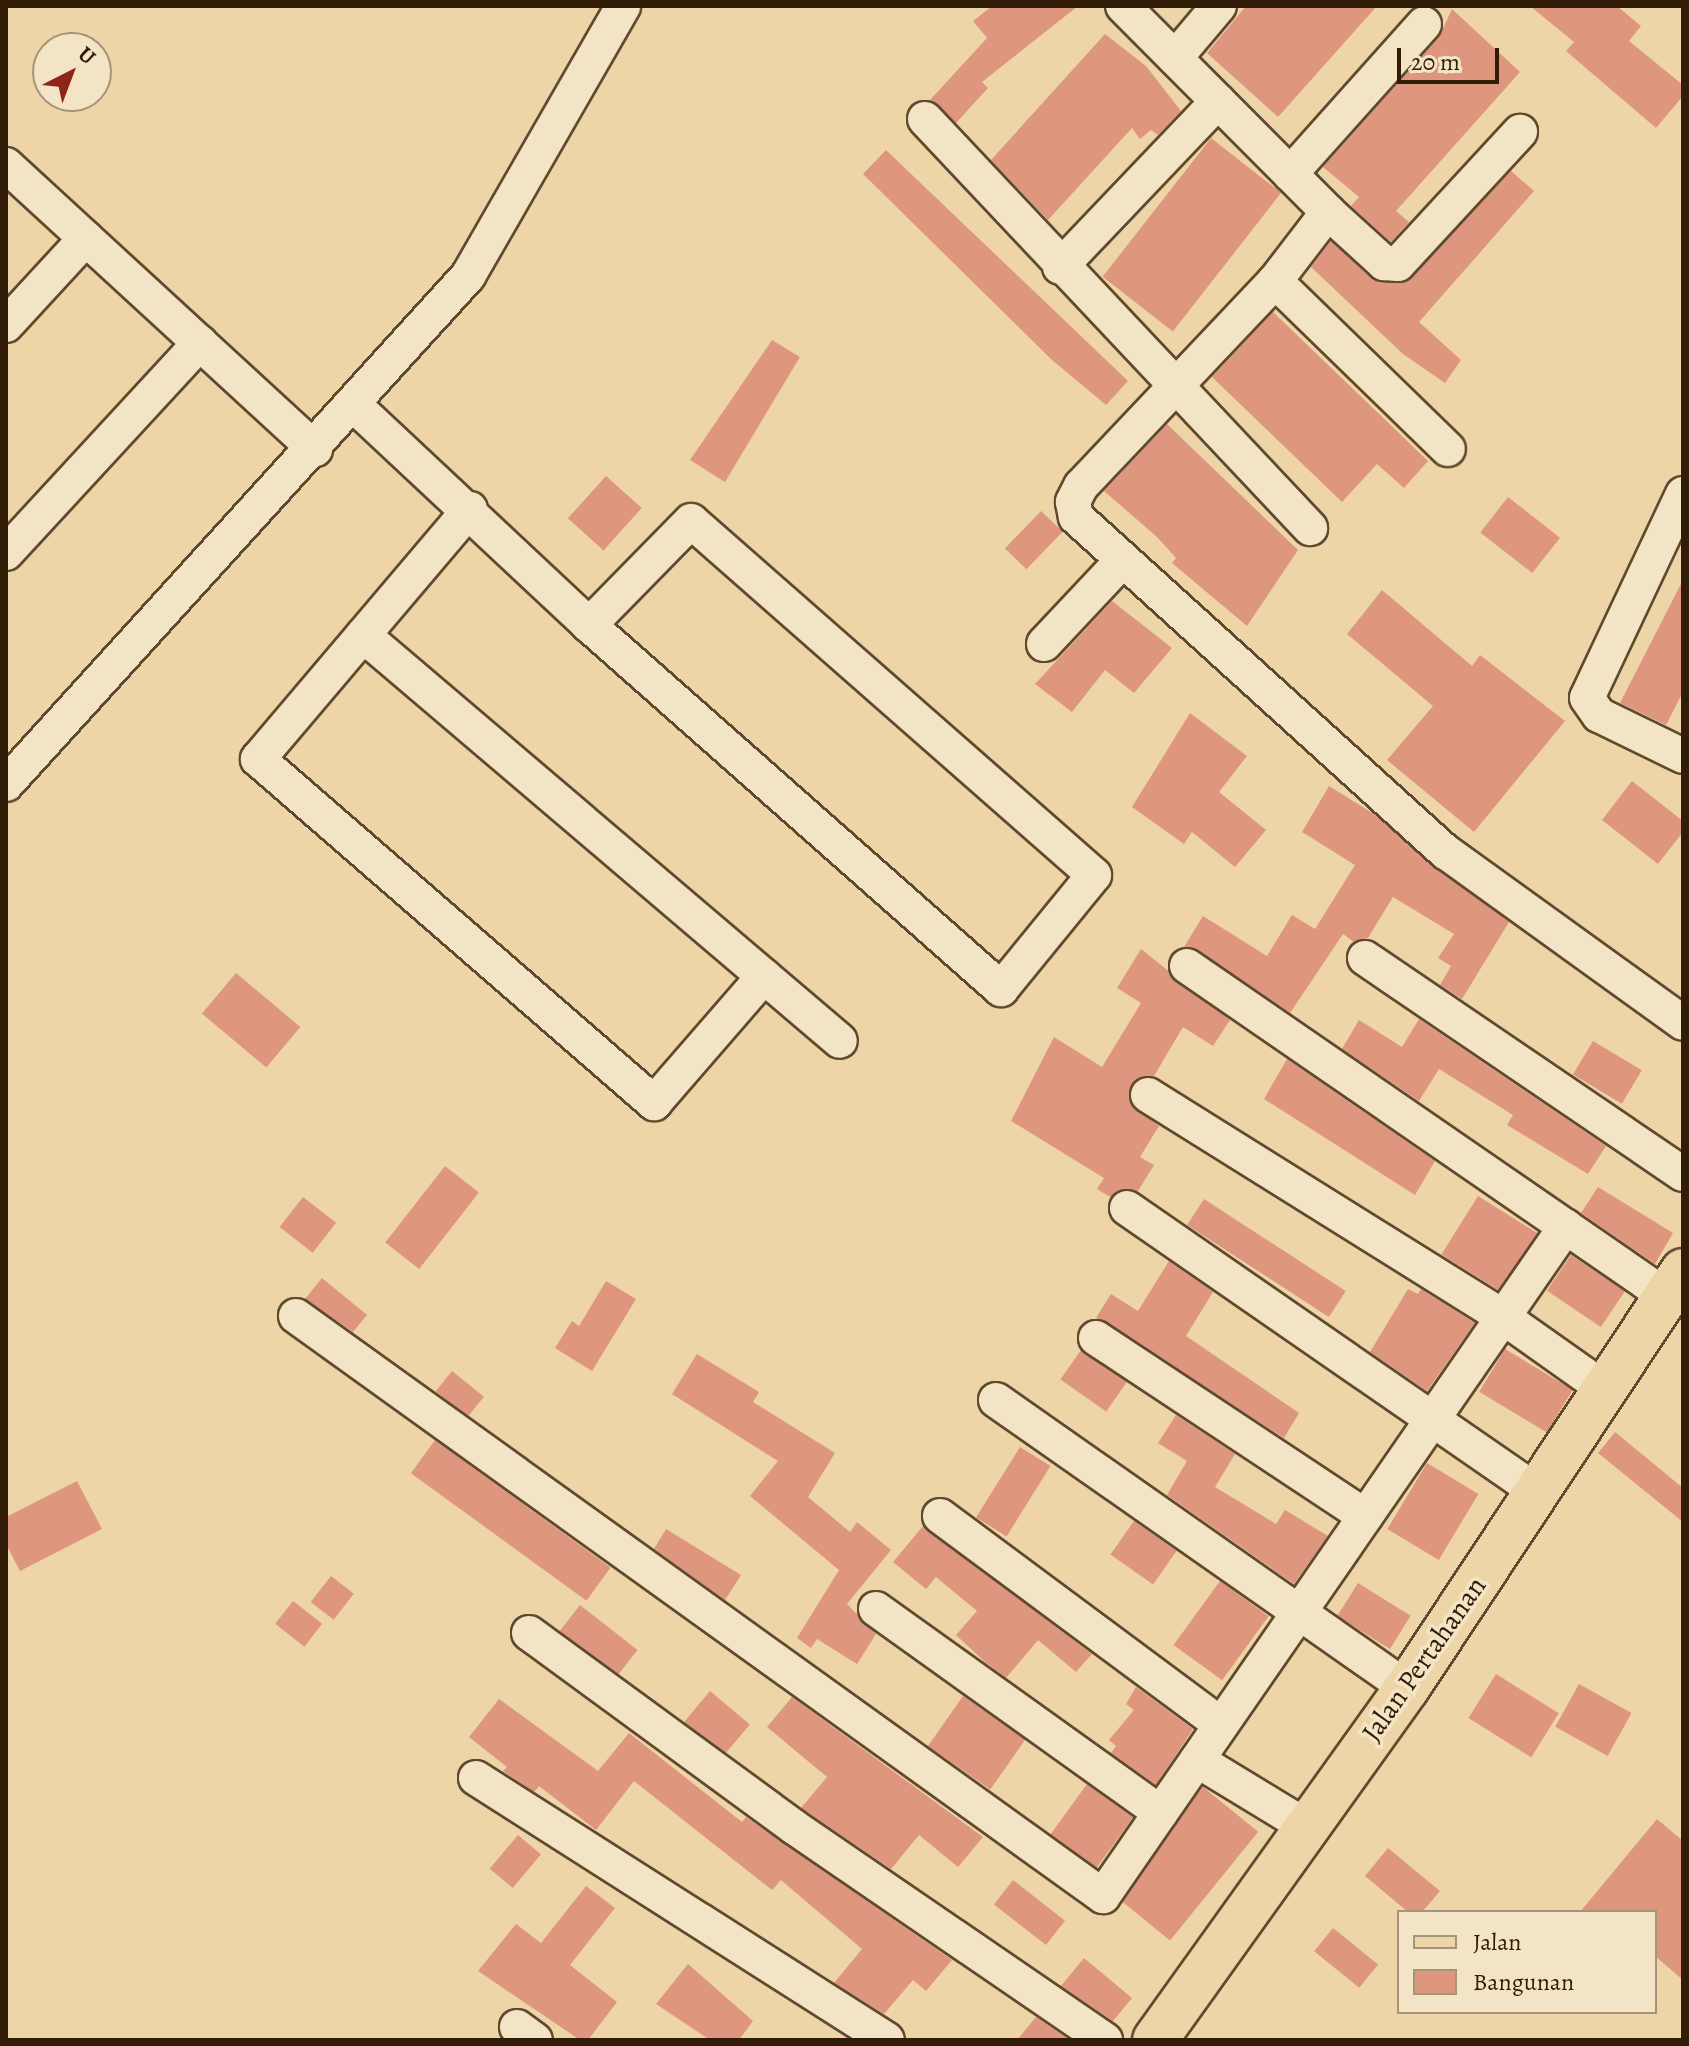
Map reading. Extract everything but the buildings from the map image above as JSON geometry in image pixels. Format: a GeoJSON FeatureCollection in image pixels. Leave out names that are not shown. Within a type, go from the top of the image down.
{"type":"FeatureCollection","features":[{"type":"Feature","properties":{"kind":"main road","name":"Jalan Pertahanan"},"geometry":{"type":"LineString","coordinates":[[1155,2040],[1304,1825],[1407,1688],[1539,1493],[1674,1283]]}},
{"type":"Feature","properties":{"kind":"street"},"geometry":{"type":"LineString","coordinates":[[6,784],[355,406],[468,276],[623,6]]}},
{"type":"Feature","properties":{"kind":"street"},"geometry":{"type":"LineString","coordinates":[[1123,6],[1328,212],[1384,263],[1398,264],[1520,132]]}},
{"type":"Feature","properties":{"kind":"street"},"geometry":{"type":"LineString","coordinates":[[1175,58],[1219,6]]}},
{"type":"Feature","properties":{"kind":"street"},"geometry":{"type":"LineString","coordinates":[[1290,174],[1424,24]]}},
{"type":"Feature","properties":{"kind":"street"},"geometry":{"type":"LineString","coordinates":[[1060,267],[1218,101]]}},
{"type":"Feature","properties":{"kind":"street"},"geometry":{"type":"LineString","coordinates":[[925,119],[1060,267],[1179,383],[1310,528]]}},
{"type":"Feature","properties":{"kind":"street"},"geometry":{"type":"LineString","coordinates":[[6,165],[315,449]]}},
{"type":"Feature","properties":{"kind":"street"},"geometry":{"type":"LineString","coordinates":[[1328,212],[1275,281],[1073,502],[1076,517],[1446,852],[1683,1023]]}},
{"type":"Feature","properties":{"kind":"street"},"geometry":{"type":"LineString","coordinates":[[6,325],[86,238]]}},
{"type":"Feature","properties":{"kind":"street"},"geometry":{"type":"LineString","coordinates":[[1275,281],[1448,449]]}},
{"type":"Feature","properties":{"kind":"street"},"geometry":{"type":"LineString","coordinates":[[6,553],[200,343]]}},
{"type":"Feature","properties":{"kind":"street"},"geometry":{"type":"LineString","coordinates":[[355,406],[470,509],[589,625],[1001,989],[1094,875],[691,521],[589,625]]}},
{"type":"Feature","properties":{"kind":"street"},"geometry":{"type":"LineString","coordinates":[[1683,494],[1587,698],[1599,715],[1683,756]]}},
{"type":"Feature","properties":{"kind":"street"},"geometry":{"type":"LineString","coordinates":[[470,509],[258,759],[654,1103],[764,976]]}},
{"type":"Feature","properties":{"kind":"street"},"geometry":{"type":"LineString","coordinates":[[1044,644],[1123,560]]}},
{"type":"Feature","properties":{"kind":"street"},"geometry":{"type":"LineString","coordinates":[[363,635],[840,1041]]}},
{"type":"Feature","properties":{"kind":"street"},"geometry":{"type":"LineString","coordinates":[[1365,958],[1683,1174]]}},
{"type":"Feature","properties":{"kind":"street"},"geometry":{"type":"LineString","coordinates":[[1187,966],[1566,1226],[1674,1283]]}},
{"type":"Feature","properties":{"kind":"street"},"geometry":{"type":"LineString","coordinates":[[1148,1095],[1503,1317],[1606,1390]]}},
{"type":"Feature","properties":{"kind":"street"},"geometry":{"type":"LineString","coordinates":[[1127,1208],[1435,1416],[1539,1493]]}},
{"type":"Feature","properties":{"kind":"street"},"geometry":{"type":"LineString","coordinates":[[296,1316],[1103,1896],[1566,1226]]}},
{"type":"Feature","properties":{"kind":"street"},"geometry":{"type":"LineString","coordinates":[[1096,1338],[1365,1516]]}},
{"type":"Feature","properties":{"kind":"street"},"geometry":{"type":"LineString","coordinates":[[996,1400],[1407,1688]]}},
{"type":"Feature","properties":{"kind":"street"},"geometry":{"type":"LineString","coordinates":[[940,1516],[1221,1725]]}},
{"type":"Feature","properties":{"kind":"street"},"geometry":{"type":"LineString","coordinates":[[876,1609],[1161,1813]]}},
{"type":"Feature","properties":{"kind":"street"},"geometry":{"type":"LineString","coordinates":[[529,1633],[794,1827],[1105,2040]]}},
{"type":"Feature","properties":{"kind":"street"},"geometry":{"type":"LineString","coordinates":[[1197,1760],[1304,1825]]}},
{"type":"Feature","properties":{"kind":"street"},"geometry":{"type":"LineString","coordinates":[[476,1778],[887,2040]]}}]}
